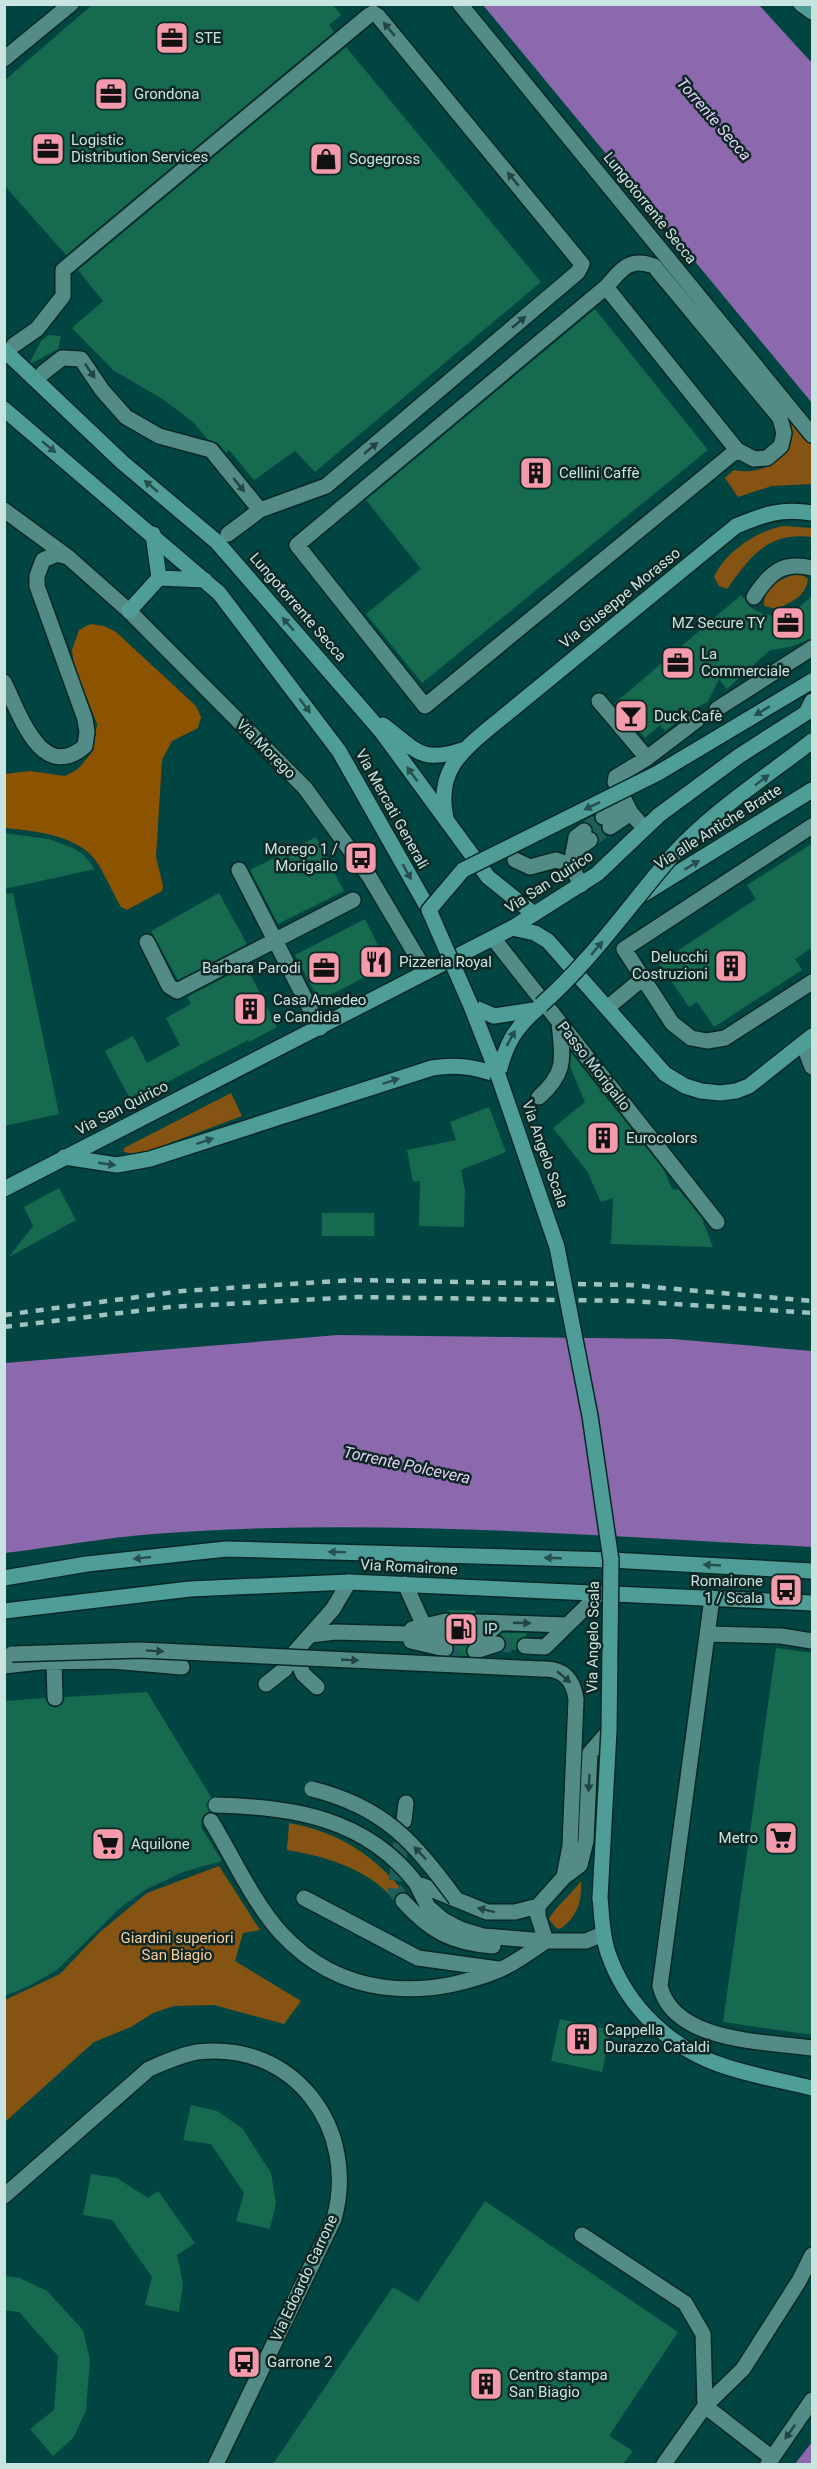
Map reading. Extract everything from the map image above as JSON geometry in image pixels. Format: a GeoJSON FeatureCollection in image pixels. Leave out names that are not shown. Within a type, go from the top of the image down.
{"type":"FeatureCollection","features":[{"type":"Feature","properties":{"kind":"main road"},"geometry":{"type":"LineString","coordinates":[[801,4],[813,12]]}},
{"type":"Feature","properties":{"kind":"main road","name":"Lungotorrente Secca"},"geometry":{"type":"LineString","coordinates":[[9,348],[122,462],[217,542],[381,731],[488,877],[534,914]]}},
{"type":"Feature","properties":{"kind":"main road","name":"Via Mercati Generali"},"geometry":{"type":"LineString","coordinates":[[4,409],[153,534],[219,593],[339,751],[429,910]]}},
{"type":"Feature","properties":{"kind":"main road","name":"Via Giuseppe Morasso"},"geometry":{"type":"LineString","coordinates":[[447,821],[443,805],[443,789],[449,770],[465,749],[736,526],[765,513],[791,510],[813,513]]}},
{"type":"Feature","properties":{"kind":"main road"},"geometry":{"type":"LineString","coordinates":[[153,534],[159,578]]}},
{"type":"Feature","properties":{"kind":"main road"},"geometry":{"type":"LineString","coordinates":[[159,578],[205,580]]}},
{"type":"Feature","properties":{"kind":"main road"},"geometry":{"type":"LineString","coordinates":[[129,611],[159,578]]}},
{"type":"Feature","properties":{"kind":"main road"},"geometry":{"type":"LineString","coordinates":[[429,910],[463,870],[658,773],[813,681]]}},
{"type":"Feature","properties":{"kind":"main road","name":"Via Giuseppe Morasso"},"geometry":{"type":"LineString","coordinates":[[362,709],[423,755],[444,756],[465,749]]}},
{"type":"Feature","properties":{"kind":"main road","name":"Via San Quirico"},"geometry":{"type":"LineString","coordinates":[[4,1190],[64,1157],[512,928],[581,885],[618,856],[644,828],[674,803],[810,709]]}},
{"type":"Feature","properties":{"kind":"main road","name":"Via alle Antiche Bratte"},"geometry":{"type":"LineString","coordinates":[[498,1075],[510,1038],[521,1023],[588,958],[672,856],[721,810],[813,741]]}},
{"type":"Feature","properties":{"kind":"main road","name":"Via alle Antiche Bratte"},"geometry":{"type":"LineString","coordinates":[[642,895],[813,790]]}},
{"type":"Feature","properties":{"kind":"main road","name":"Via Angelo Scala"},"geometry":{"type":"LineString","coordinates":[[429,910],[498,1075],[557,1246],[590,1416],[611,1560],[609,1731],[600,1898],[603,1934],[608,1953],[622,1984],[661,2033],[693,2052],[726,2067],[813,2088]]}},
{"type":"Feature","properties":{"kind":"main road"},"geometry":{"type":"LineString","coordinates":[[512,928],[535,933],[548,941],[665,1074],[685,1086],[720,1093],[750,1086],[808,1040]]}},
{"type":"Feature","properties":{"kind":"main road"},"geometry":{"type":"LineString","coordinates":[[471,1006],[494,1016],[537,1009]]}},
{"type":"Feature","properties":{"kind":"main road"},"geometry":{"type":"LineString","coordinates":[[64,1157],[117,1165],[150,1159],[432,1068],[476,1067],[498,1075]]}},
{"type":"Feature","properties":{"kind":"main road"},"geometry":{"type":"LineString","coordinates":[[4,1578],[87,1564],[226,1549],[611,1560],[813,1570]]}},
{"type":"Feature","properties":{"kind":"main road","name":"Via Romairone"},"geometry":{"type":"LineString","coordinates":[[4,1611],[190,1589],[349,1582],[813,1603]]}},
{"type":"Feature","properties":{"kind":"street"},"geometry":{"type":"LineString","coordinates":[[4,59],[70,4]]}},
{"type":"Feature","properties":{"kind":"street","name":"Lungotorrente Secca"},"geometry":{"type":"LineString","coordinates":[[460,4],[813,435]]}},
{"type":"Feature","properties":{"kind":"street"},"geometry":{"type":"LineString","coordinates":[[9,348],[37,330],[63,296],[63,270],[368,16],[373,13],[378,16],[582,264],[578,272],[326,486],[260,510],[228,534]]}},
{"type":"Feature","properties":{"kind":"street"},"geometry":{"type":"LineString","coordinates":[[606,287],[737,450],[754,459],[767,458],[781,446],[784,433],[780,418],[654,266],[633,262],[623,268],[606,287],[297,544],[425,706],[737,450]]}},
{"type":"Feature","properties":{"kind":"street"},"geometry":{"type":"LineString","coordinates":[[43,373],[62,358],[81,359],[102,390],[126,417],[159,436],[211,450],[260,510]]}},
{"type":"Feature","properties":{"kind":"street","name":"Via Morego"},"geometry":{"type":"LineString","coordinates":[[4,510],[68,557],[129,611],[305,788],[369,876],[426,972]]}},
{"type":"Feature","properties":{"kind":"street"},"geometry":{"type":"LineString","coordinates":[[4,682],[31,739],[39,747],[49,754],[68,756],[85,746],[87,732],[85,719],[37,586],[39,567],[43,560],[57,554],[68,557]]}},
{"type":"Feature","properties":{"kind":"street"},"geometry":{"type":"LineString","coordinates":[[754,597],[763,583],[775,572],[792,564],[813,568]]}},
{"type":"Feature","properties":{"kind":"street"},"geometry":{"type":"LineString","coordinates":[[717,709],[813,648]]}},
{"type":"Feature","properties":{"kind":"street"},"geometry":{"type":"LineString","coordinates":[[599,701],[647,758]]}},
{"type":"Feature","properties":{"kind":"street"},"geometry":{"type":"LineString","coordinates":[[644,828],[631,813],[615,782],[616,777],[647,758],[697,720]]}},
{"type":"Feature","properties":{"kind":"street"},"geometry":{"type":"LineString","coordinates":[[606,822],[631,813]]}},
{"type":"Feature","properties":{"kind":"street"},"geometry":{"type":"LineString","coordinates":[[811,987],[725,1038],[707,1041],[691,1038],[672,1023],[624,949],[813,826]]}},
{"type":"Feature","properties":{"kind":"street"},"geometry":{"type":"LineString","coordinates":[[581,885],[572,858],[576,837],[587,836]]}},
{"type":"Feature","properties":{"kind":"street"},"geometry":{"type":"LineString","coordinates":[[515,860],[530,867],[572,858]]}},
{"type":"Feature","properties":{"kind":"street"},"geometry":{"type":"LineString","coordinates":[[239,870],[320,1028]]}},
{"type":"Feature","properties":{"kind":"street"},"geometry":{"type":"LineString","coordinates":[[147,942],[169,986],[177,991],[353,900]]}},
{"type":"Feature","properties":{"kind":"street","name":"Passo Morigallo"},"geometry":{"type":"LineString","coordinates":[[493,938],[717,1222]]}},
{"type":"Feature","properties":{"kind":"street"},"geometry":{"type":"LineString","coordinates":[[607,1008],[642,979]]}},
{"type":"Feature","properties":{"kind":"street"},"geometry":{"type":"LineString","coordinates":[[539,1097],[554,1083],[563,1060],[559,1022]]}},
{"type":"Feature","properties":{"kind":"street"},"geometry":{"type":"LineString","coordinates":[[808,1040],[813,1067]]}},
{"type":"Feature","properties":{"kind":"street"},"geometry":{"type":"LineString","coordinates":[[266,1684],[285,1669],[294,1653],[333,1609],[349,1582]]}},
{"type":"Feature","properties":{"kind":"street"},"geometry":{"type":"LineString","coordinates":[[405,1584],[424,1626]]}},
{"type":"Feature","properties":{"kind":"street"},"geometry":{"type":"LineString","coordinates":[[525,1646],[545,1647],[599,1594]]}},
{"type":"Feature","properties":{"kind":"street"},"geometry":{"type":"LineString","coordinates":[[712,1598],[662,1974],[663,1999],[680,2017],[720,2035],[813,2048]]}},
{"type":"Feature","properties":{"kind":"street"},"geometry":{"type":"LineString","coordinates":[[497,1644],[476,1636],[499,1623],[567,1625]]}},
{"type":"Feature","properties":{"kind":"street"},"geometry":{"type":"LineString","coordinates":[[310,1635],[335,1632],[388,1635],[446,1635],[424,1626],[388,1635]]}},
{"type":"Feature","properties":{"kind":"street"},"geometry":{"type":"LineString","coordinates":[[708,1634],[781,1636],[813,1641]]}},
{"type":"Feature","properties":{"kind":"street"},"geometry":{"type":"LineString","coordinates":[[7,1658],[140,1650],[551,1668],[565,1674],[574,1686],[576,1699],[570,1846],[564,1877]]}},
{"type":"Feature","properties":{"kind":"street"},"geometry":{"type":"LineString","coordinates":[[294,1653],[299,1669],[307,1680],[317,1687]]}},
{"type":"Feature","properties":{"kind":"street"},"geometry":{"type":"LineString","coordinates":[[7,1658],[54,1662],[112,1661],[182,1667]]}},
{"type":"Feature","properties":{"kind":"street"},"geometry":{"type":"LineString","coordinates":[[54,1662],[55,1698]]}},
{"type":"Feature","properties":{"kind":"street"},"geometry":{"type":"LineString","coordinates":[[416,1883],[488,1912],[515,1912],[538,1906],[564,1877],[580,1865],[586,1841],[590,1753],[609,1731]]}},
{"type":"Feature","properties":{"kind":"street"},"geometry":{"type":"LineString","coordinates":[[312,1789],[359,1804],[391,1824],[425,1856],[456,1899]]}},
{"type":"Feature","properties":{"kind":"street"},"geometry":{"type":"LineString","coordinates":[[404,1821],[406,1803]]}},
{"type":"Feature","properties":{"kind":"street"},"geometry":{"type":"LineString","coordinates":[[216,1804],[273,1807],[307,1813],[340,1825],[372,1841],[402,1865],[416,1883],[428,1907],[443,1920],[460,1929],[483,1936],[524,1941],[586,1941],[603,1934]]}},
{"type":"Feature","properties":{"kind":"street"},"geometry":{"type":"LineString","coordinates":[[212,1821],[264,1910],[293,1944],[320,1965],[361,1983],[396,1990],[422,1990],[450,1985],[501,1969],[546,1941]]}},
{"type":"Feature","properties":{"kind":"street"},"geometry":{"type":"LineString","coordinates":[[304,1898],[418,1958],[501,1969]]}},
{"type":"Feature","properties":{"kind":"street"},"geometry":{"type":"LineString","coordinates":[[403,1901],[420,1920],[441,1934],[470,1944],[493,1946],[524,1941]]}},
{"type":"Feature","properties":{"kind":"street"},"geometry":{"type":"LineString","coordinates":[[538,1906],[537,1917],[546,1941]]}},
{"type":"Feature","properties":{"kind":"street","name":"Via Edoardo Garrone"},"geometry":{"type":"LineString","coordinates":[[4,2196],[149,2069],[174,2058],[198,2052],[231,2052],[248,2056],[270,2064],[287,2075],[312,2098],[322,2112],[335,2142],[340,2163],[339,2201],[334,2219],[216,2464]]}},
{"type":"Feature","properties":{"kind":"street"},"geometry":{"type":"LineString","coordinates":[[582,2235],[685,2303],[703,2334],[705,2406],[770,2461],[813,2400]]}},
{"type":"Feature","properties":{"kind":"street"},"geometry":{"type":"LineString","coordinates":[[664,2464],[705,2406],[743,2369],[813,2255]]}},
{"type":"Feature","properties":{"kind":"green space"},"geometry":{"type":"Polygon","coordinates":[[[790,417],[812,445],[812,484],[772,486],[738,497],[725,478],[734,470],[759,470],[778,460],[789,441],[790,417]]]}},
{"type":"Feature","properties":{"kind":"green space"},"geometry":{"type":"Polygon","coordinates":[[[783,526],[812,528],[812,537],[796,536],[772,543],[744,566],[727,589],[719,586],[714,577],[734,551],[753,538],[783,526]]]}},
{"type":"Feature","properties":{"kind":"green space"},"geometry":{"type":"Polygon","coordinates":[[[801,574],[808,579],[801,595],[777,609],[764,606],[767,593],[776,583],[801,574]]]}},
{"type":"Feature","properties":{"kind":"green space"},"geometry":{"type":"Polygon","coordinates":[[[231,1093],[242,1116],[138,1155],[124,1152],[124,1148],[231,1093]]]}},
{"type":"Feature","properties":{"kind":"green space"},"geometry":{"type":"Polygon","coordinates":[[[289,1823],[325,1833],[356,1848],[396,1882],[408,1897],[397,1905],[388,1893],[363,1874],[333,1861],[287,1850],[289,1823]]]}},
{"type":"Feature","properties":{"kind":"green space","name":"Giardini superiori San Biagio"},"geometry":{"type":"Polygon","coordinates":[[[219,1866],[260,1930],[243,1933],[235,1961],[301,2001],[284,2024],[214,2005],[174,2006],[153,2013],[131,2027],[94,2042],[5,2122],[5,2000],[60,1974],[100,1932],[147,1893],[219,1866]]]}},
{"type":"Feature","properties":{"kind":"green space"},"geometry":{"type":"Polygon","coordinates":[[[581,1881],[581,1896],[574,1914],[560,1929],[556,1928],[549,1919],[581,1881]]]}},
{"type":"Feature","properties":{"kind":"shaded area"},"geometry":{"type":"Polygon","coordinates":[[[90,624],[104,626],[116,632],[196,706],[201,717],[198,728],[172,741],[162,760],[156,857],[163,886],[162,891],[127,910],[121,907],[94,859],[81,847],[50,835],[5,828],[5,774],[30,771],[65,776],[78,769],[93,751],[97,724],[74,665],[72,650],[79,630],[90,624]]]}},
{"type":"Feature","properties":{"kind":"water","name":"Torrente Secca"},"geometry":{"type":"Polygon","coordinates":[[[483,5],[759,5],[812,63],[812,403],[483,5]]]}},
{"type":"Feature","properties":{"kind":"water","name":"Torrente Polcevera"},"geometry":{"type":"Polygon","coordinates":[[[338,1335],[673,1339],[812,1351],[812,1547],[483,1530],[318,1527],[153,1534],[5,1553],[5,1363],[338,1335]]]}},
{"type":"Feature","properties":{"kind":"water"},"geometry":{"type":"Polygon","coordinates":[[[812,2442],[812,2464],[795,2464],[812,2442]]]}},
{"type":"Feature","properties":{"kind":"building"},"geometry":{"type":"Polygon","coordinates":[[[93,4],[332,4],[341,15],[329,25],[334,32],[66,255],[4,185],[4,81],[93,4]]]}},
{"type":"Feature","properties":{"kind":"building","name":"Sogegross"},"geometry":{"type":"Polygon","coordinates":[[[346,47],[541,282],[315,472],[295,451],[254,480],[229,450],[226,453],[218,443],[207,439],[194,423],[164,400],[113,370],[72,328],[103,301],[78,270],[346,47]]]}},
{"type":"Feature","properties":{"kind":"building","name":"Cellini Caffè"},"geometry":{"type":"Polygon","coordinates":[[[595,309],[708,450],[422,683],[366,614],[421,569],[366,500],[595,309]]]}},
{"type":"Feature","properties":{"kind":"building"},"geometry":{"type":"Polygon","coordinates":[[[49,335],[61,336],[58,349],[30,362],[41,341],[49,335]]]}},
{"type":"Feature","properties":{"kind":"building"},"geometry":{"type":"Polygon","coordinates":[[[741,595],[750,607],[763,614],[774,616],[795,611],[813,595],[813,638],[790,647],[770,650],[727,689],[719,679],[708,702],[665,731],[660,725],[645,738],[615,703],[741,595]]]}},
{"type":"Feature","properties":{"kind":"building"},"geometry":{"type":"Polygon","coordinates":[[[594,816],[595,822],[606,836],[600,840],[591,825],[584,821],[594,816]]]}},
{"type":"Feature","properties":{"kind":"building"},"geometry":{"type":"Polygon","coordinates":[[[4,833],[49,839],[73,848],[84,855],[95,869],[4,889],[4,833]]]}},
{"type":"Feature","properties":{"kind":"building"},"geometry":{"type":"Polygon","coordinates":[[[316,837],[344,891],[278,924],[250,870],[316,837]]]}},
{"type":"Feature","properties":{"kind":"building","name":"Delucchi Costruzioni"},"geometry":{"type":"Polygon","coordinates":[[[813,843],[813,947],[795,959],[802,970],[714,1027],[697,1002],[689,1007],[659,963],[756,899],[747,885],[813,843]]]}},
{"type":"Feature","properties":{"kind":"building"},"geometry":{"type":"Polygon","coordinates":[[[13,893],[59,1114],[4,1126],[4,894],[13,893]]]}},
{"type":"Feature","properties":{"kind":"building"},"geometry":{"type":"Polygon","coordinates":[[[219,893],[247,944],[178,980],[151,931],[219,893]]]}},
{"type":"Feature","properties":{"kind":"building"},"geometry":{"type":"Polygon","coordinates":[[[365,919],[388,965],[319,1001],[295,955],[365,919]]]}},
{"type":"Feature","properties":{"kind":"building"},"geometry":{"type":"Polygon","coordinates":[[[246,966],[277,1027],[131,1101],[105,1051],[133,1036],[147,1063],[180,1045],[166,1018],[191,1004],[187,997],[246,966]]]}},
{"type":"Feature","properties":{"kind":"building"},"geometry":{"type":"Polygon","coordinates":[[[571,1053],[664,1170],[672,1189],[679,1190],[701,1217],[713,1247],[611,1244],[613,1198],[601,1202],[587,1171],[553,1128],[585,1102],[570,1066],[571,1053]]]}},
{"type":"Feature","properties":{"kind":"building"},"geometry":{"type":"Polygon","coordinates":[[[489,1107],[506,1152],[461,1170],[465,1190],[464,1227],[419,1226],[420,1181],[413,1182],[407,1150],[456,1140],[450,1122],[489,1107]]]}},
{"type":"Feature","properties":{"kind":"building"},"geometry":{"type":"Polygon","coordinates":[[[59,1188],[76,1220],[9,1257],[33,1226],[24,1207],[59,1188]]]}},
{"type":"Feature","properties":{"kind":"building"},"geometry":{"type":"Polygon","coordinates":[[[322,1213],[374,1213],[374,1236],[322,1236],[322,1213]]]}},
{"type":"Feature","properties":{"kind":"building"},"geometry":{"type":"Polygon","coordinates":[[[447,1610],[477,1611],[469,1616],[467,1621],[470,1628],[466,1635],[470,1643],[466,1648],[467,1656],[453,1655],[452,1642],[456,1635],[453,1628],[456,1619],[447,1610]]]}},
{"type":"Feature","properties":{"kind":"building"},"geometry":{"type":"Polygon","coordinates":[[[526,1633],[526,1636],[517,1640],[516,1650],[505,1649],[506,1641],[500,1635],[526,1633]]]}},
{"type":"Feature","properties":{"kind":"building","name":"Metro"},"geometry":{"type":"Polygon","coordinates":[[[776,1648],[813,1653],[813,2035],[723,2022],[776,1648]]]}},
{"type":"Feature","properties":{"kind":"building","name":"Aquilone"},"geometry":{"type":"Polygon","coordinates":[[[147,1692],[211,1797],[206,1804],[209,1812],[202,1817],[201,1827],[222,1861],[183,1872],[145,1890],[120,1908],[57,1970],[29,1986],[4,1996],[4,1701],[45,1698],[50,1706],[56,1708],[63,1703],[65,1697],[147,1692]]]}},
{"type":"Feature","properties":{"kind":"building","name":"Cappella Durazzo Cataldi"},"geometry":{"type":"Polygon","coordinates":[[[560,2019],[611,2030],[602,2072],[551,2061],[560,2019]]]}},
{"type":"Feature","properties":{"kind":"building"},"geometry":{"type":"Polygon","coordinates":[[[191,2105],[217,2111],[242,2128],[271,2173],[276,2203],[270,2229],[236,2221],[244,2193],[211,2144],[183,2140],[191,2105]]]}},
{"type":"Feature","properties":{"kind":"building"},"geometry":{"type":"Polygon","coordinates":[[[91,2174],[117,2178],[148,2198],[158,2191],[195,2243],[177,2255],[183,2284],[179,2312],[145,2305],[152,2277],[112,2220],[83,2215],[91,2174]]]}},
{"type":"Feature","properties":{"kind":"building","name":"Centro stampa San Biagio"},"geometry":{"type":"Polygon","coordinates":[[[485,2201],[678,2332],[609,2436],[633,2451],[623,2464],[273,2464],[393,2287],[418,2302],[485,2201]]]}},
{"type":"Feature","properties":{"kind":"building"},"geometry":{"type":"Polygon","coordinates":[[[4,2276],[20,2278],[47,2291],[83,2330],[90,2360],[86,2411],[73,2438],[53,2456],[30,2429],[54,2410],[58,2356],[19,2312],[4,2310],[4,2276]]]}},
{"type":"Feature","properties":{"kind":"tunnel"},"geometry":{"type":"LineString","coordinates":[[584,831],[603,817]]}},
{"type":"Feature","properties":{"kind":"tunnel"},"geometry":{"type":"LineString","coordinates":[[590,840],[610,827]]}},
{"type":"Feature","properties":{"kind":"tunnel"},"geometry":{"type":"LineString","coordinates":[[446,1621],[477,1622]]}},
{"type":"Feature","properties":{"kind":"tunnel"},"geometry":{"type":"LineString","coordinates":[[446,1635],[476,1636]]}},
{"type":"Feature","properties":{"kind":"tunnel"},"geometry":{"type":"LineString","coordinates":[[497,1644],[525,1646]]}},
{"type":"Feature","properties":{"kind":"tunnel"},"geometry":{"type":"LineString","coordinates":[[445,1649],[475,1651]]}},
{"type":"Feature","properties":{"kind":"tunnel"},"geometry":{"type":"LineString","coordinates":[[403,1824],[395,1890],[403,1901]]}},
{"type":"Feature","properties":{"kind":"railway"},"geometry":{"type":"LineString","coordinates":[[4,1315],[182,1291],[352,1280],[630,1285],[812,1301]]}},
{"type":"Feature","properties":{"kind":"railway"},"geometry":{"type":"LineString","coordinates":[[4,1327],[170,1307],[357,1297],[630,1301],[812,1313]]}},
{"type":"Feature","properties":{"kind":"place","name":"STE"},"geometry":{"type":"Point","coordinates":[172,38]}},
{"type":"Feature","properties":{"kind":"place","name":"Grondona"},"geometry":{"type":"Point","coordinates":[111,94]}},
{"type":"Feature","properties":{"kind":"place","name":"Logistic Distribution Services"},"geometry":{"type":"Point","coordinates":[48,149]}},
{"type":"Feature","properties":{"kind":"place","name":"Sogegross"},"geometry":{"type":"Point","coordinates":[326,159]}},
{"type":"Feature","properties":{"kind":"place","name":"Cellini Caffè"},"geometry":{"type":"Point","coordinates":[536,473]}},
{"type":"Feature","properties":{"kind":"place","name":"MZ Secure TY"},"geometry":{"type":"Point","coordinates":[788,623]}},
{"type":"Feature","properties":{"kind":"place","name":"La Commerciale"},"geometry":{"type":"Point","coordinates":[678,663]}},
{"type":"Feature","properties":{"kind":"place","name":"Duck Cafè"},"geometry":{"type":"Point","coordinates":[631,716]}},
{"type":"Feature","properties":{"kind":"place","name":"Morego 1 / Morigallo"},"geometry":{"type":"Point","coordinates":[361,858]}},
{"type":"Feature","properties":{"kind":"place","name":"Pizzeria Royal"},"geometry":{"type":"Point","coordinates":[376,962]}},
{"type":"Feature","properties":{"kind":"place","name":"Delucchi Costruzioni"},"geometry":{"type":"Point","coordinates":[731,966]}},
{"type":"Feature","properties":{"kind":"place","name":"Barbara Parodi"},"geometry":{"type":"Point","coordinates":[324,968]}},
{"type":"Feature","properties":{"kind":"place","name":"Casa Amedeo e Candida"},"geometry":{"type":"Point","coordinates":[250,1009]}},
{"type":"Feature","properties":{"kind":"place","name":"Eurocolors"},"geometry":{"type":"Point","coordinates":[603,1138]}},
{"type":"Feature","properties":{"kind":"place","name":"Romairone 1 / Scala"},"geometry":{"type":"Point","coordinates":[786,1590]}},
{"type":"Feature","properties":{"kind":"place","name":"IP"},"geometry":{"type":"Point","coordinates":[461,1629]}},
{"type":"Feature","properties":{"kind":"place","name":"Metro"},"geometry":{"type":"Point","coordinates":[781,1838]}},
{"type":"Feature","properties":{"kind":"place","name":"Aquilone"},"geometry":{"type":"Point","coordinates":[108,1844]}},
{"type":"Feature","properties":{"kind":"place","name":"Cappella Durazzo Cataldi"},"geometry":{"type":"Point","coordinates":[582,2039]}},
{"type":"Feature","properties":{"kind":"place","name":"Garrone 2"},"geometry":{"type":"Point","coordinates":[244,2362]}},
{"type":"Feature","properties":{"kind":"place","name":"Centro stampa San Biagio"},"geometry":{"type":"Point","coordinates":[486,2384]}}]}
